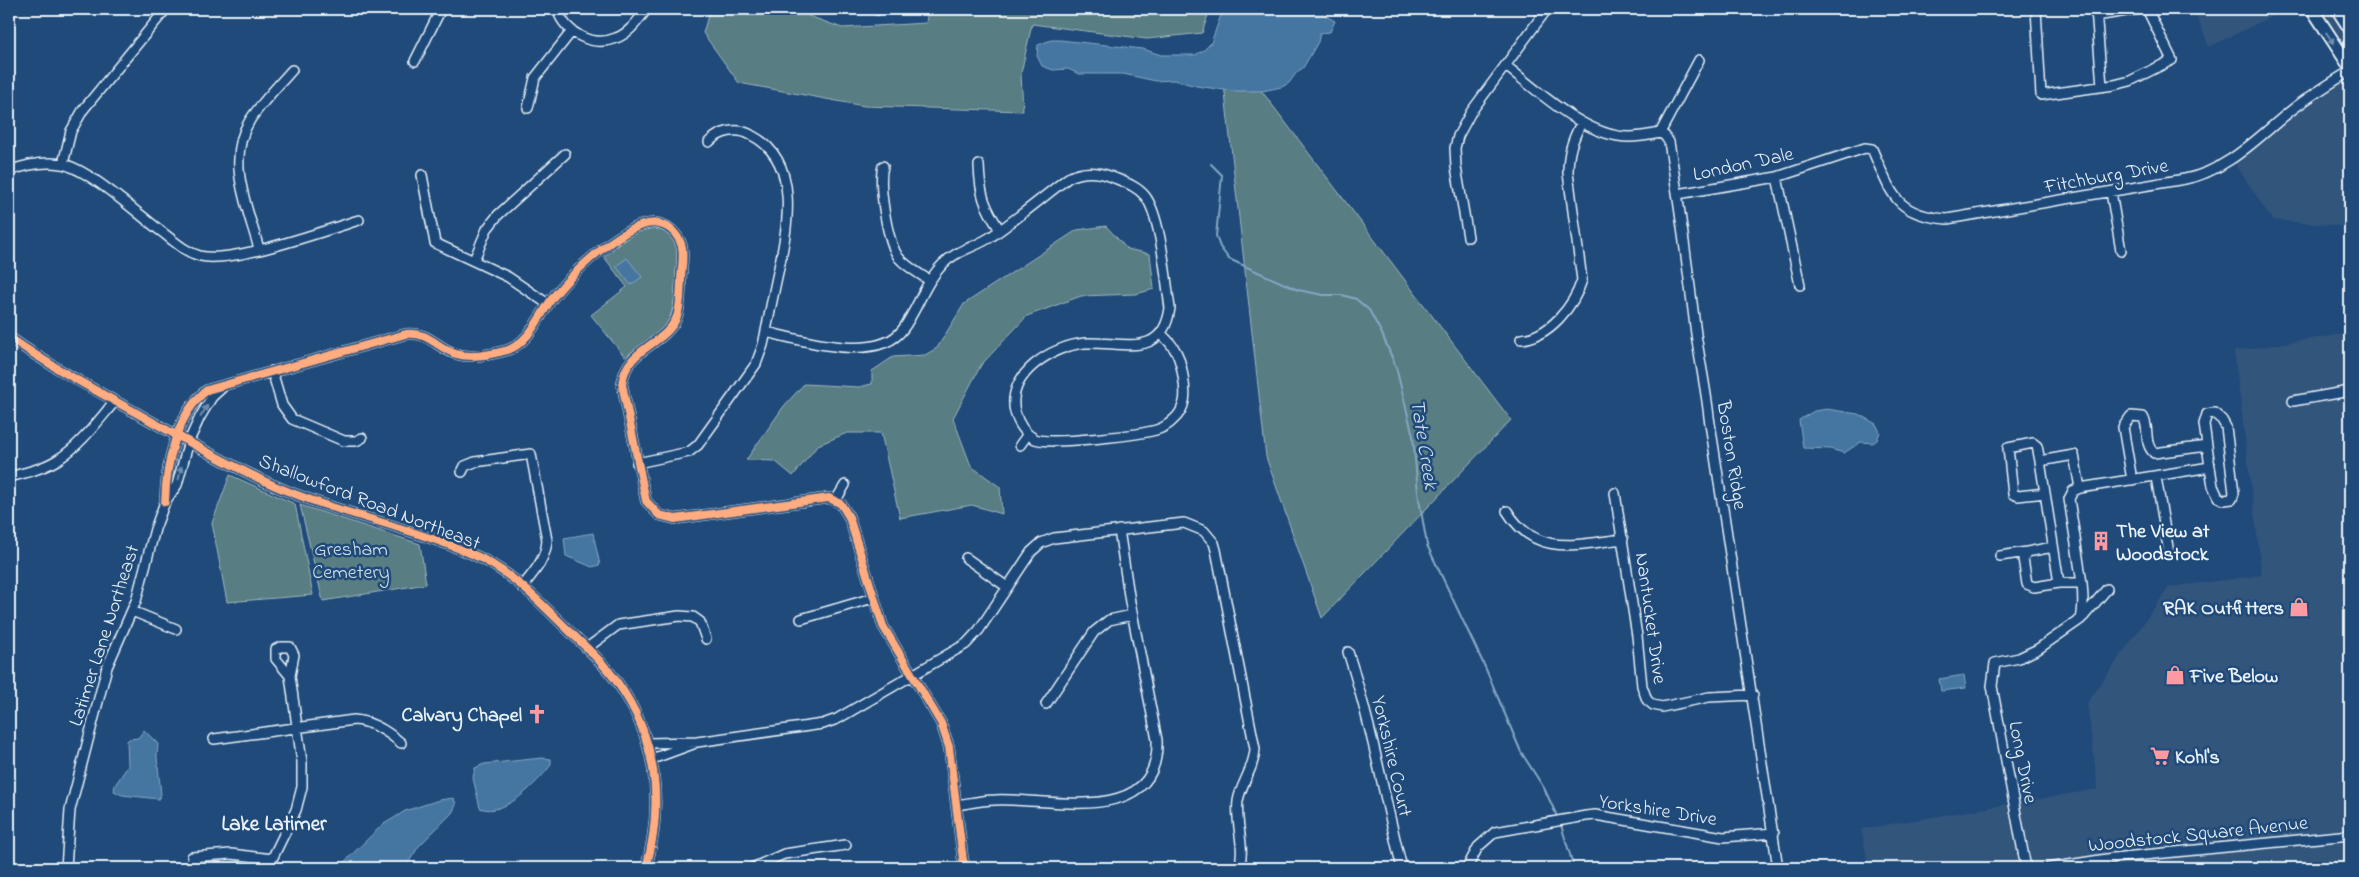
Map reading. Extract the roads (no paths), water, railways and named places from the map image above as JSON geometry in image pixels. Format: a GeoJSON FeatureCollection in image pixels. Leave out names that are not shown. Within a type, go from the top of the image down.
{"type":"FeatureCollection","features":[{"type":"Feature","properties":{"kind":"main road"},"geometry":{"type":"LineString","coordinates":[[2312,9],[2350,69]]}},
{"type":"Feature","properties":{"kind":"main road"},"geometry":{"type":"LineString","coordinates":[[2337,9],[2350,29]]}},
{"type":"Feature","properties":{"kind":"street"},"geometry":{"type":"LineString","coordinates":[[63,164],[71,131],[83,110],[166,9]]}},
{"type":"Feature","properties":{"kind":"street"},"geometry":{"type":"LineString","coordinates":[[557,9],[572,31],[582,38],[599,41],[616,38],[635,24],[646,9]]}},
{"type":"Feature","properties":{"kind":"street"},"geometry":{"type":"LineString","coordinates":[[1468,237],[1456,167],[1455,148],[1462,125],[1546,9]]}},
{"type":"Feature","properties":{"kind":"street"},"geometry":{"type":"LineString","coordinates":[[2036,9],[2041,95],[2130,81],[2172,60],[2147,9]]}},
{"type":"Feature","properties":{"kind":"street"},"geometry":{"type":"LineString","coordinates":[[2102,86],[2096,13],[2139,9]]}},
{"type":"Feature","properties":{"kind":"street"},"geometry":{"type":"LineString","coordinates":[[415,61],[437,10]]}},
{"type":"Feature","properties":{"kind":"street"},"geometry":{"type":"LineString","coordinates":[[528,108],[534,78],[572,31]]}},
{"type":"Feature","properties":{"kind":"street"},"geometry":{"type":"LineString","coordinates":[[1506,66],[1581,123],[1617,136],[1629,138],[1660,133],[1699,60]]}},
{"type":"Feature","properties":{"kind":"street","name":"Fitchburg Drive"},"geometry":{"type":"LineString","coordinates":[[1872,149],[1893,196],[1904,207],[1934,218],[1956,217],[2111,192],[2191,178],[2209,172],[2261,137],[2316,92],[2350,69]]}},
{"type":"Feature","properties":{"kind":"street"},"geometry":{"type":"LineString","coordinates":[[259,249],[239,170],[239,149],[249,121],[292,70]]}},
{"type":"Feature","properties":{"kind":"street"},"geometry":{"type":"LineString","coordinates":[[1520,339],[1536,336],[1572,305],[1582,280],[1568,172],[1570,144],[1581,123]]}},
{"type":"Feature","properties":{"kind":"street"},"geometry":{"type":"LineString","coordinates":[[637,463],[689,452],[698,445],[756,364],[766,332],[788,221],[788,204],[782,170],[768,146],[750,134],[737,131],[725,132],[715,136],[709,142]]}},
{"type":"Feature","properties":{"kind":"street","name":"Boston Ridge"},"geometry":{"type":"LineString","coordinates":[[1660,133],[1666,136],[1669,142],[1678,194],[1697,337],[1704,370],[1709,417],[1778,868]]}},
{"type":"Feature","properties":{"kind":"street","name":"London Dale"},"geometry":{"type":"LineString","coordinates":[[1678,194],[1778,177],[1856,150],[1872,149]]}},
{"type":"Feature","properties":{"kind":"street"},"geometry":{"type":"LineString","coordinates":[[474,260],[487,229],[498,215],[565,154]]}},
{"type":"Feature","properties":{"kind":"street"},"geometry":{"type":"LineString","coordinates":[[9,171],[36,164],[63,164],[92,178],[191,252],[201,256],[222,257],[259,249],[359,220]]}},
{"type":"Feature","properties":{"kind":"street"},"geometry":{"type":"LineString","coordinates":[[979,165],[982,197],[988,212],[1000,230]]}},
{"type":"Feature","properties":{"kind":"street"},"geometry":{"type":"LineString","coordinates":[[883,166],[881,183],[893,246],[905,263],[930,281]]}},
{"type":"Feature","properties":{"kind":"street"},"geometry":{"type":"LineString","coordinates":[[766,332],[839,347],[856,347],[888,341],[904,328],[930,281],[949,258],[987,239],[1074,175],[1098,173],[1136,188],[1148,201],[1156,226],[1170,308],[1166,326],[1161,334],[1151,341],[1137,345],[1096,343],[1074,345],[1055,352],[1030,369],[1016,387],[1014,406],[1019,421],[1028,434],[1041,440],[1058,442],[1152,431],[1172,422],[1184,405],[1185,388],[1178,352],[1161,334]]}},
{"type":"Feature","properties":{"kind":"street"},"geometry":{"type":"LineString","coordinates":[[422,175],[435,243],[508,277],[548,304]]}},
{"type":"Feature","properties":{"kind":"street"},"geometry":{"type":"LineString","coordinates":[[1778,177],[1800,285]]}},
{"type":"Feature","properties":{"kind":"street"},"geometry":{"type":"LineString","coordinates":[[2111,192],[2121,252]]}},
{"type":"Feature","properties":{"kind":"street","name":"Latimer Lane Northeast"},"geometry":{"type":"LineString","coordinates":[[165,502],[165,481],[177,435],[198,398],[207,390],[413,333],[427,336],[450,352],[462,356],[501,352],[514,348],[521,343],[548,304],[579,268],[636,226],[658,222],[666,226],[678,238],[683,253],[677,317],[668,329],[631,361],[623,377],[622,390],[644,496],[648,505],[659,515],[675,519],[829,498],[836,500]]}},
{"type":"Feature","properties":{"kind":"street","name":"Shallowford Road Northeast"},"geometry":{"type":"LineString","coordinates":[[9,337],[57,368],[189,442],[262,480],[299,496],[472,554],[506,574],[522,587],[607,669],[626,695],[648,743],[652,758],[656,792],[653,837],[646,868]]}},
{"type":"Feature","properties":{"kind":"street"},"geometry":{"type":"LineString","coordinates":[[272,371],[282,405],[292,419],[344,441],[356,441],[362,438]]}},
{"type":"Feature","properties":{"kind":"street","name":"Latimer Lane Northeast"},"geometry":{"type":"LineString","coordinates":[[66,868],[70,810],[107,667],[132,612],[155,529],[165,502],[178,485],[189,442],[212,397],[225,385]]}},
{"type":"Feature","properties":{"kind":"street"},"geometry":{"type":"LineString","coordinates":[[2294,401],[2350,391]]}},
{"type":"Feature","properties":{"kind":"street"},"geometry":{"type":"LineString","coordinates":[[9,478],[38,469],[58,460],[73,447],[116,401]]}},
{"type":"Feature","properties":{"kind":"street"},"geometry":{"type":"LineString","coordinates":[[2214,413],[2222,420],[2226,427],[2234,493],[2232,498],[2224,500],[2218,498],[2213,486],[2210,467],[2204,419],[2207,414],[2214,413]]}},
{"type":"Feature","properties":{"kind":"street"},"geometry":{"type":"LineString","coordinates":[[2132,480],[2124,427],[2131,416],[2142,416],[2146,421],[2147,441],[2154,453],[2207,446]]}},
{"type":"Feature","properties":{"kind":"street"},"geometry":{"type":"LineString","coordinates":[[1020,444],[1028,434]]}},
{"type":"Feature","properties":{"kind":"street"},"geometry":{"type":"LineString","coordinates":[[2045,493],[2018,496],[2013,494],[2008,448],[2036,444],[2040,461],[2054,547],[2059,583]]}},
{"type":"Feature","properties":{"kind":"street"},"geometry":{"type":"LineString","coordinates":[[462,472],[465,466],[475,462],[531,454],[547,540],[545,556],[522,587]]}},
{"type":"Feature","properties":{"kind":"street"},"geometry":{"type":"LineString","coordinates":[[2040,461],[2074,455],[2080,488]]}},
{"type":"Feature","properties":{"kind":"street"},"geometry":{"type":"LineString","coordinates":[[2081,619],[2084,608],[2082,583],[2069,498],[2073,491],[2080,488],[2210,467]]}},
{"type":"Feature","properties":{"kind":"street"},"geometry":{"type":"LineString","coordinates":[[2156,477],[2169,553]]}},
{"type":"Feature","properties":{"kind":"street"},"geometry":{"type":"LineString","coordinates":[[844,485],[836,500],[841,504],[853,526],[873,598],[888,635],[941,723],[946,736],[957,805],[963,860],[966,868]]}},
{"type":"Feature","properties":{"kind":"street","name":"Nantucket Drive"},"geometry":{"type":"LineString","coordinates":[[1615,493],[1637,636],[1642,686],[1647,700],[1653,705],[1662,706],[1709,697],[1753,695]]}},
{"type":"Feature","properties":{"kind":"street"},"geometry":{"type":"LineString","coordinates":[[1507,511],[1523,530],[1554,546],[1623,539]]}},
{"type":"Feature","properties":{"kind":"street"},"geometry":{"type":"LineString","coordinates":[[648,743],[698,742],[830,722],[852,712],[969,641],[979,630],[1032,552],[1041,543],[1054,538],[1184,523],[1204,531],[1214,543],[1256,749],[1252,768],[1238,801],[1242,854],[1239,868]]}},
{"type":"Feature","properties":{"kind":"street"},"geometry":{"type":"LineString","coordinates":[[957,805],[996,800],[1095,803],[1124,796],[1142,784],[1151,772],[1156,758],[1157,740],[1132,614],[1119,530]]}},
{"type":"Feature","properties":{"kind":"street"},"geometry":{"type":"LineString","coordinates":[[2000,556],[2054,547]]}},
{"type":"Feature","properties":{"kind":"street"},"geometry":{"type":"LineString","coordinates":[[2027,552],[2023,558],[2027,584],[2034,587],[2059,583],[2082,583]]}},
{"type":"Feature","properties":{"kind":"street"},"geometry":{"type":"LineString","coordinates":[[966,558],[1007,587]]}},
{"type":"Feature","properties":{"kind":"street"},"geometry":{"type":"LineString","coordinates":[[2081,619],[2107,589]]}},
{"type":"Feature","properties":{"kind":"street"},"geometry":{"type":"LineString","coordinates":[[801,619],[873,598]]}},
{"type":"Feature","properties":{"kind":"street"},"geometry":{"type":"LineString","coordinates":[[132,612],[176,629]]}},
{"type":"Feature","properties":{"kind":"street"},"geometry":{"type":"LineString","coordinates":[[1046,704],[1094,632],[1109,620],[1132,614]]}},
{"type":"Feature","properties":{"kind":"street"},"geometry":{"type":"LineString","coordinates":[[587,648],[618,625],[679,616],[693,617],[700,622],[706,639]]}},
{"type":"Feature","properties":{"kind":"street","name":"Long Drive"},"geometry":{"type":"LineString","coordinates":[[2026,868],[1992,686],[1995,662],[2019,658],[2038,649],[2081,619]]}},
{"type":"Feature","properties":{"kind":"street","name":"Yorkshire Court"},"geometry":{"type":"LineString","coordinates":[[1348,652],[1364,704],[1382,790],[1402,868]]}},
{"type":"Feature","properties":{"kind":"street"},"geometry":{"type":"LineString","coordinates":[[192,857],[231,854],[272,864],[300,799],[303,773],[290,676]]}},
{"type":"Feature","properties":{"kind":"street"},"geometry":{"type":"LineString","coordinates":[[214,739],[297,726],[362,720],[378,726],[401,743]]}},
{"type":"Feature","properties":{"kind":"street"},"geometry":{"type":"LineString","coordinates":[[652,758],[698,742]]}},
{"type":"Feature","properties":{"kind":"street","name":"Yorkshire Drive"},"geometry":{"type":"LineString","coordinates":[[1467,868],[1478,847],[1494,832],[1586,816],[1595,815],[1723,838],[1774,833]]}},
{"type":"Feature","properties":{"kind":"street","name":"Woodstock Square Avenue"},"geometry":{"type":"LineString","coordinates":[[2049,868],[2099,860],[2350,835]]}},
{"type":"Feature","properties":{"kind":"street"},"geometry":{"type":"LineString","coordinates":[[752,868],[788,853],[846,845]]}},
{"type":"Feature","properties":{"kind":"waterway","name":"Tate Creek"},"geometry":{"type":"LineString","coordinates":[[1211,164],[1222,175],[1216,236],[1220,247],[1229,259],[1298,290],[1323,295],[1342,295],[1356,299],[1369,310],[1382,334],[1396,367],[1413,436],[1418,493],[1427,545],[1485,667],[1521,752],[1544,788],[1556,814]]}},
{"type":"Feature","properties":{"kind":"waterway","name":"Tate Creek"},"geometry":{"type":"LineString","coordinates":[[1561,825],[1574,868]]}},
{"type":"Feature","properties":{"kind":"place","name":"The View at Woodstock"},"geometry":{"type":"Point","coordinates":[2101,541]}},
{"type":"Feature","properties":{"kind":"place","name":"RAK Outfitters"},"geometry":{"type":"Point","coordinates":[2299,607]}},
{"type":"Feature","properties":{"kind":"place","name":"Five Below"},"geometry":{"type":"Point","coordinates":[2175,675]}},
{"type":"Feature","properties":{"kind":"place","name":"Calvary Chapel"},"geometry":{"type":"Point","coordinates":[537,714]}},
{"type":"Feature","properties":{"kind":"place","name":"Kohl's"},"geometry":{"type":"Point","coordinates":[2160,756]}},
{"type":"Feature","properties":{"kind":"district","name":"Lake Latimer"},"geometry":{"type":"Point","coordinates":[274,823]}},
{"type":"Feature","properties":{"kind":"park label","name":"Gresham Cemetery"},"geometry":{"type":"Point","coordinates":[351,560]}}]}
